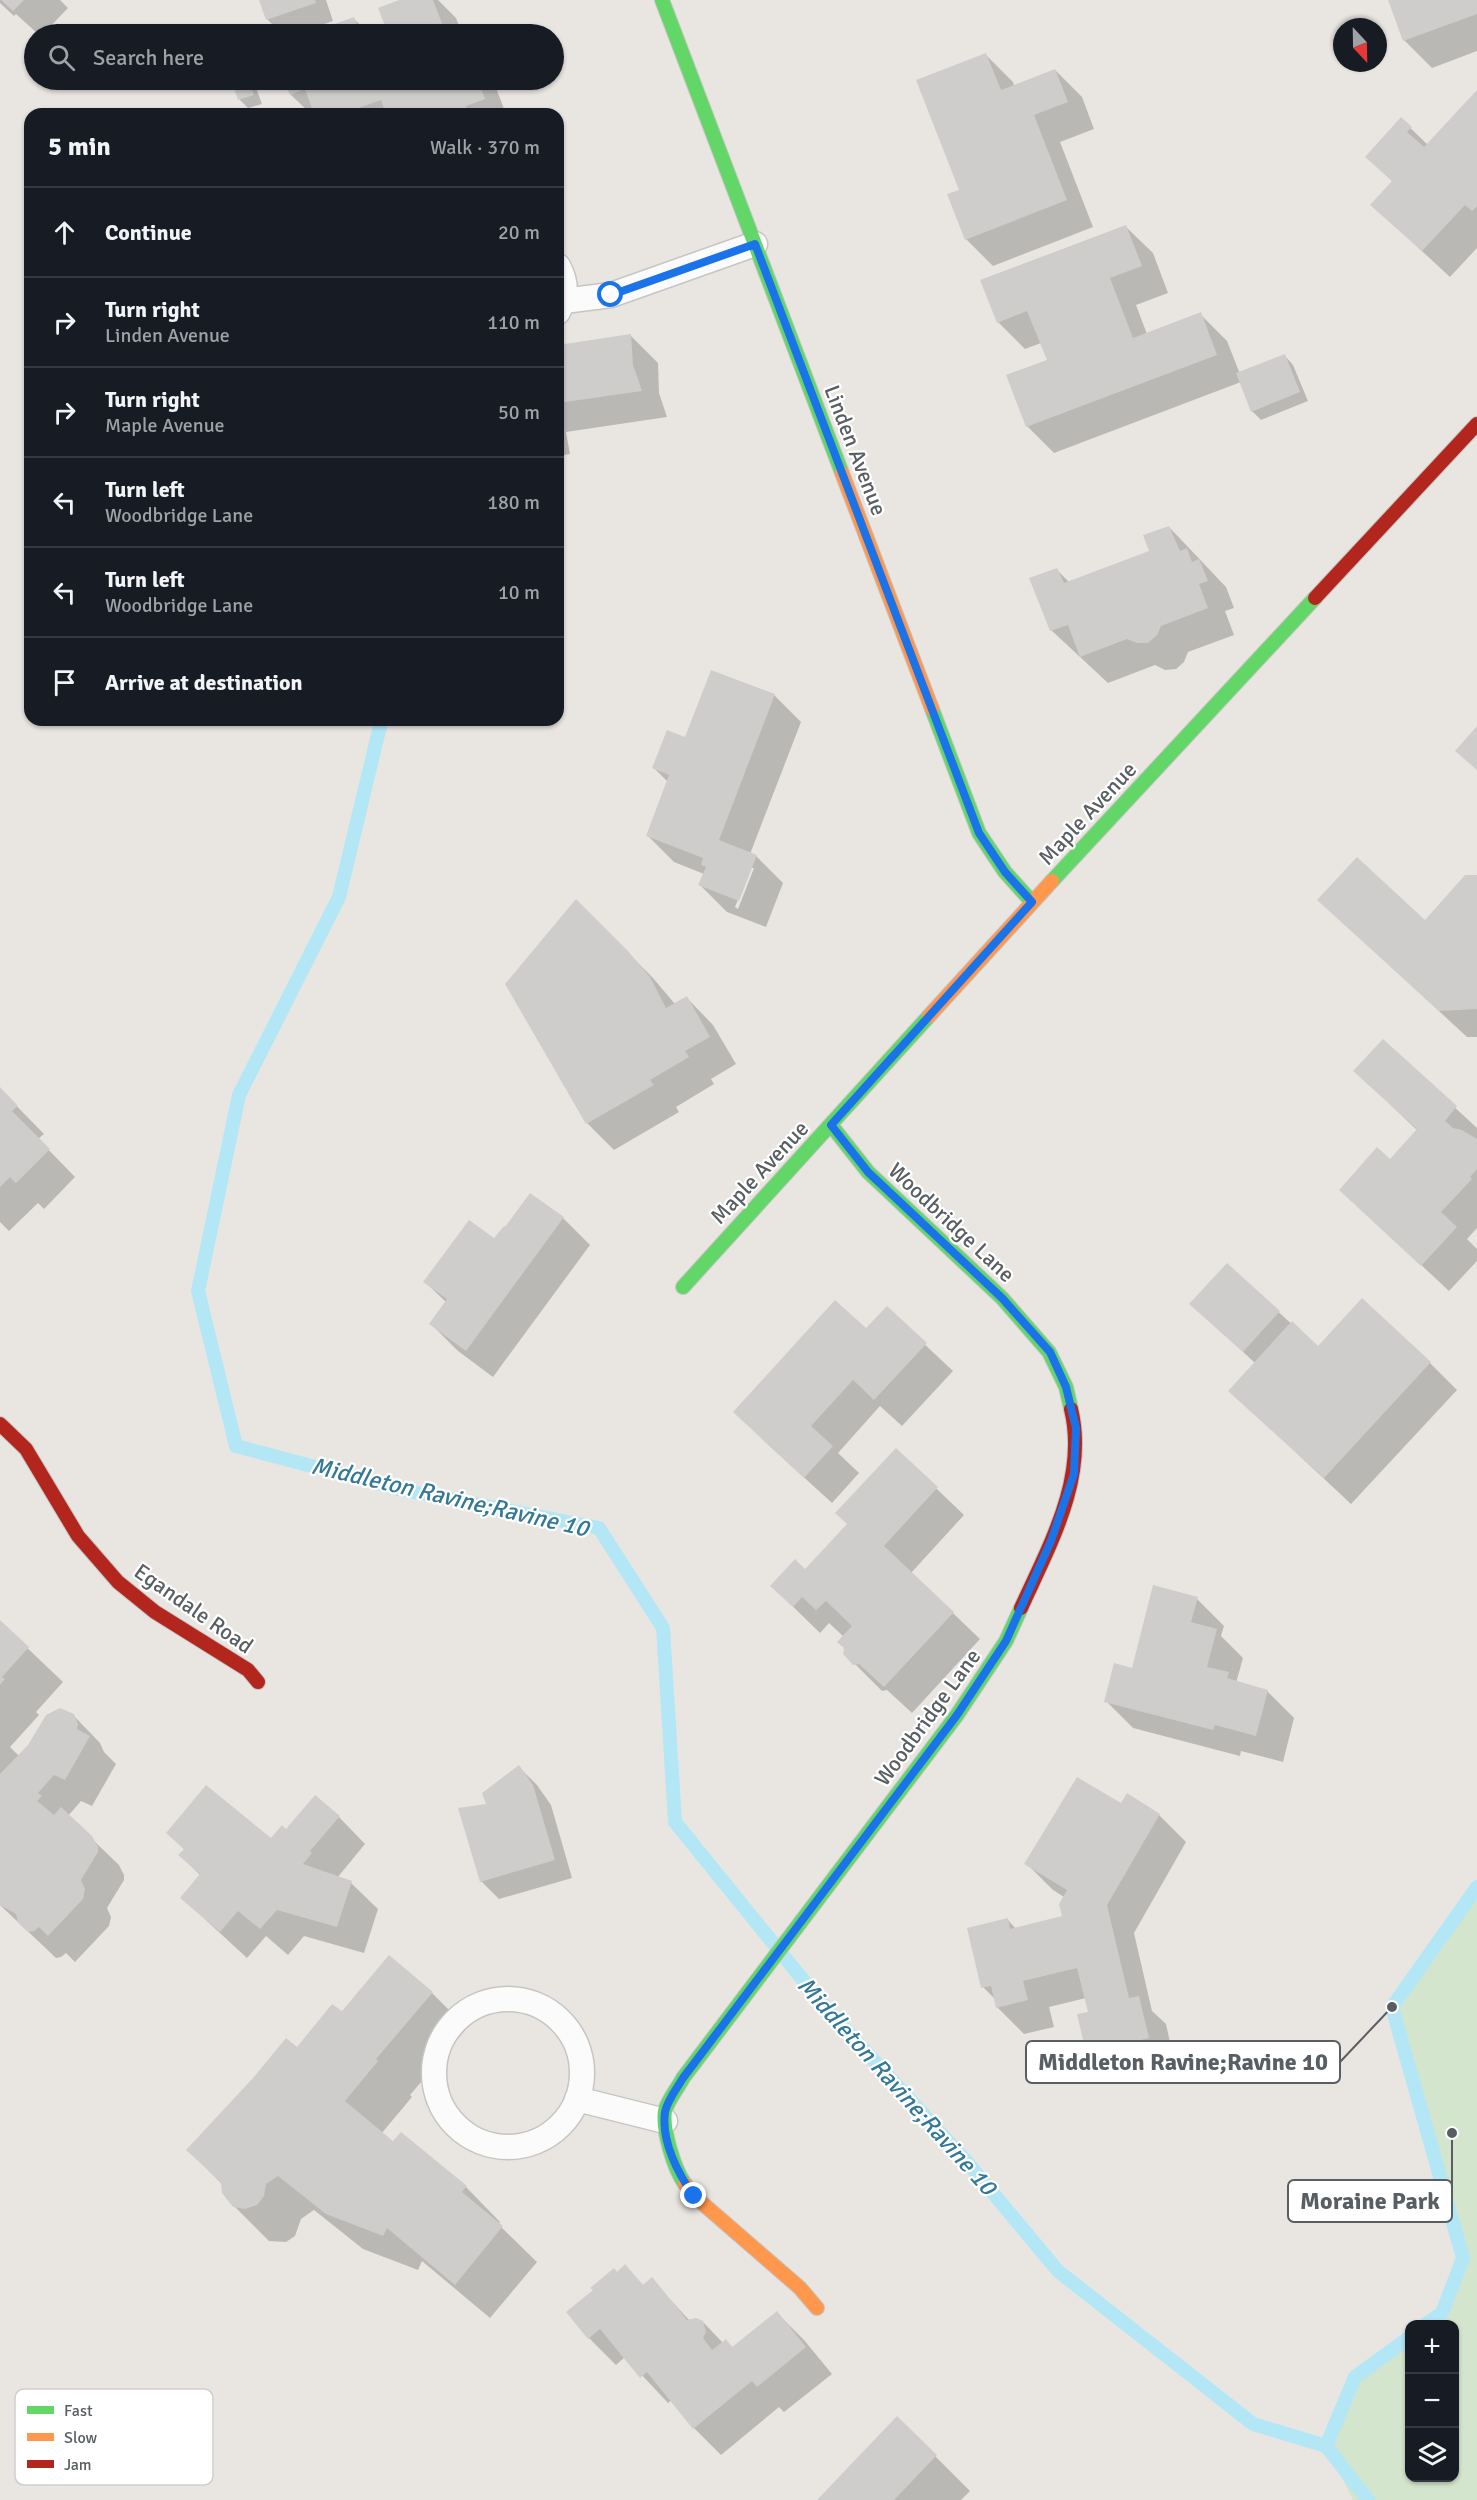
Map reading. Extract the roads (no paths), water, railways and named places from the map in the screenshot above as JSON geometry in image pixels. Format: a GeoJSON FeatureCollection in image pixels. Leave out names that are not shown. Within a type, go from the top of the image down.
{"type":"FeatureCollection","features":[{"type":"Feature","properties":{"kind":"street","name":"Linden Avenue"},"geometry":{"type":"LineString","coordinates":[[662,0],[979,833],[1005,872],[1032,902]]}},
{"type":"Feature","properties":{"kind":"street","name":"Maple Avenue"},"geometry":{"type":"LineString","coordinates":[[683,1287],[1032,902],[1477,424]]}},
{"type":"Feature","properties":{"kind":"street","name":"Woodbridge Lane"},"geometry":{"type":"LineString","coordinates":[[665,2121],[665,2110],[683,2078],[957,1715],[1006,1641],[1051,1541],[1074,1474],[1076,1428],[1066,1387],[1050,1352],[1002,1298],[868,1172],[831,1125]]}},
{"type":"Feature","properties":{"kind":"street","name":"Egandale Road"},"geometry":{"type":"LineString","coordinates":[[0,1424],[26,1449],[78,1536],[118,1582],[155,1612],[248,1670],[258,1682]]}},
{"type":"Feature","properties":{"kind":"street"},"geometry":{"type":"LineString","coordinates":[[665,2121],[665,2130],[680,2177],[694,2196],[800,2288],[817,2308]]}},
{"type":"Feature","properties":{"kind":"lane"},"geometry":{"type":"LineString","coordinates":[[564,305],[611,295],[755,244]]}},
{"type":"Feature","properties":{"kind":"lane"},"geometry":{"type":"LineString","coordinates":[[510,1998],[534,2003],[554,2014],[570,2031],[580,2053],[582,2076],[577,2099],[564,2121],[544,2138],[520,2146],[494,2146],[470,2137],[450,2120],[438,2098],[433,2073],[438,2047],[449,2027],[466,2011],[488,2001],[510,1998]]}},
{"type":"Feature","properties":{"kind":"lane"},"geometry":{"type":"LineString","coordinates":[[577,2099],[665,2121]]}},
{"type":"Feature","properties":{"kind":"waterway","name":"Middleton Ravine;Ravine 10"},"geometry":{"type":"LineString","coordinates":[[380,726],[339,897],[239,1095],[198,1291],[236,1446],[398,1489],[599,1528],[663,1628],[675,1822],[825,2007],[967,2162],[1058,2271],[1253,2424],[1326,2446]]}},
{"type":"Feature","properties":{"kind":"waterway","name":"Middleton Ravine;Ravine 10"},"geometry":{"type":"LineString","coordinates":[[1432,2320],[1442,2313],[1463,2258],[1392,2007],[1477,1887]]}},
{"type":"Feature","properties":{"kind":"waterway","name":"Middleton Ravine;Ravine 10"},"geometry":{"type":"LineString","coordinates":[[1368,2500],[1326,2446],[1355,2377],[1405,2341]]}},
{"type":"Feature","properties":{"kind":"place","name":"Middleton Ravine;Ravine 10"},"geometry":{"type":"Point","coordinates":[1392,2007]}},
{"type":"Feature","properties":{"kind":"place","name":"Moraine Park"},"geometry":{"type":"Point","coordinates":[1452,2133]}}]}
